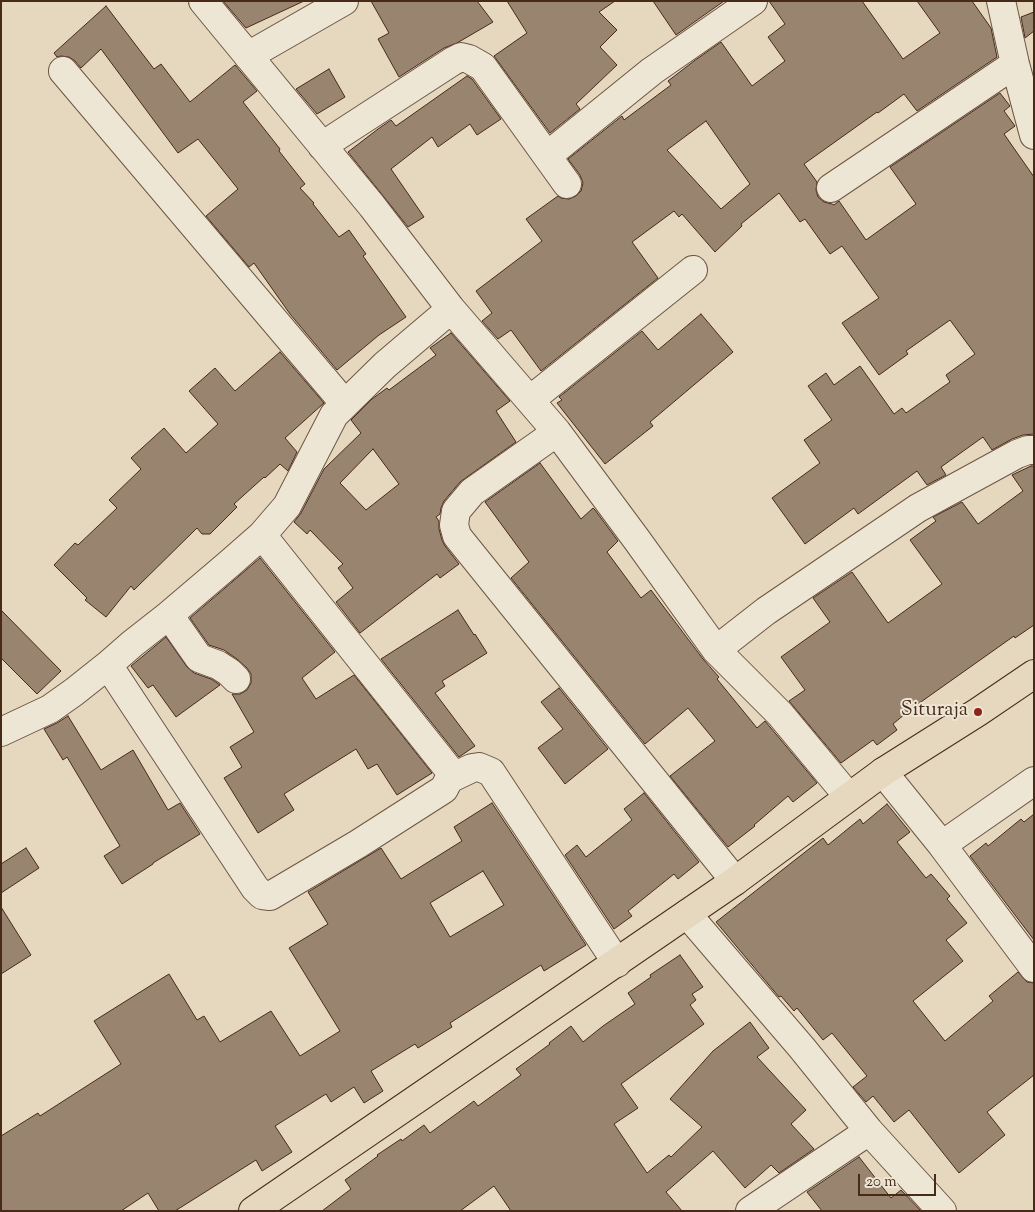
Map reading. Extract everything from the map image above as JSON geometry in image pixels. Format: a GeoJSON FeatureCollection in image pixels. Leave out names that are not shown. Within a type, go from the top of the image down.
{"type":"FeatureCollection","features":[{"type":"Feature","properties":{"kind":"main road"},"geometry":{"type":"LineString","coordinates":[[253,1211],[735,881],[848,796],[1034,674]]}},
{"type":"Feature","properties":{"kind":"street"},"geometry":{"type":"LineString","coordinates":[[203,1],[372,206],[452,309],[557,432],[716,650],[780,714],[848,796]]}},
{"type":"Feature","properties":{"kind":"street"},"geometry":{"type":"LineString","coordinates":[[248,56],[344,1]]}},
{"type":"Feature","properties":{"kind":"street"},"geometry":{"type":"LineString","coordinates":[[547,156],[652,72],[752,1]]}},
{"type":"Feature","properties":{"kind":"street"},"geometry":{"type":"LineString","coordinates":[[1001,1],[1034,135]]}},
{"type":"Feature","properties":{"kind":"street"},"geometry":{"type":"LineString","coordinates":[[322,146],[461,57],[483,67],[568,184]]}},
{"type":"Feature","properties":{"kind":"street"},"geometry":{"type":"LineString","coordinates":[[831,188],[1015,64]]}},
{"type":"Feature","properties":{"kind":"street"},"geometry":{"type":"LineString","coordinates":[[63,71],[345,404]]}},
{"type":"Feature","properties":{"kind":"street"},"geometry":{"type":"LineString","coordinates":[[530,400],[693,270]]}},
{"type":"Feature","properties":{"kind":"street"},"geometry":{"type":"LineString","coordinates":[[1,732],[50,710],[168,616],[262,535],[287,506],[334,415],[385,365],[452,309]]}},
{"type":"Feature","properties":{"kind":"street"},"geometry":{"type":"LineString","coordinates":[[557,432],[472,492],[456,511],[454,525],[457,536],[735,881]]}},
{"type":"Feature","properties":{"kind":"street"},"geometry":{"type":"LineString","coordinates":[[716,650],[766,611],[918,508],[1017,454],[1034,450]]}},
{"type":"Feature","properties":{"kind":"street"},"geometry":{"type":"LineString","coordinates":[[108,665],[254,888],[262,895],[270,896],[358,844],[444,789],[450,779],[450,771],[262,535]]}},
{"type":"Feature","properties":{"kind":"street"},"geometry":{"type":"LineString","coordinates":[[168,616],[199,658],[218,665],[236,678]]}},
{"type":"Feature","properties":{"kind":"street"},"geometry":{"type":"LineString","coordinates":[[450,779],[472,768],[478,767],[491,772],[617,963]]}},
{"type":"Feature","properties":{"kind":"street"},"geometry":{"type":"LineString","coordinates":[[883,772],[942,845],[1034,968]]}},
{"type":"Feature","properties":{"kind":"street"},"geometry":{"type":"LineString","coordinates":[[942,845],[1034,782]]}},
{"type":"Feature","properties":{"kind":"street"},"geometry":{"type":"LineString","coordinates":[[687,914],[802,1048],[869,1131],[942,1211]]}},
{"type":"Feature","properties":{"kind":"street"},"geometry":{"type":"LineString","coordinates":[[750,1211],[869,1131]]}},
{"type":"Feature","properties":{"kind":"building"},"geometry":{"type":"Polygon","coordinates":[[[223,1],[304,1],[246,28],[223,1]]]}},
{"type":"Feature","properties":{"kind":"building"},"geometry":{"type":"Polygon","coordinates":[[[371,1],[477,1],[493,22],[457,43],[444,48],[399,77],[378,39],[389,33],[371,1]]]}},
{"type":"Feature","properties":{"kind":"building"},"geometry":{"type":"Polygon","coordinates":[[[507,1],[615,1],[599,12],[617,30],[600,47],[617,65],[576,104],[580,109],[550,133],[494,56],[527,33],[507,1]]]}},
{"type":"Feature","properties":{"kind":"building"},"geometry":{"type":"Polygon","coordinates":[[[653,1],[724,1],[676,35],[653,1]]]}},
{"type":"Feature","properties":{"kind":"building"},"geometry":{"type":"Polygon","coordinates":[[[769,1],[862,1],[903,59],[940,33],[917,1],[972,1],[991,28],[997,57],[917,111],[904,94],[804,164],[817,182],[816,190],[818,197],[824,202],[834,205],[839,201],[866,240],[916,204],[890,167],[1000,93],[1010,106],[1004,111],[1015,126],[1004,134],[1034,177],[1034,434],[1012,439],[992,450],[983,437],[941,467],[946,475],[927,485],[917,471],[858,514],[854,508],[805,544],[772,498],[820,463],[804,440],[832,420],[808,386],[826,373],[834,385],[860,366],[894,414],[902,408],[906,413],[950,382],[946,375],[975,354],[950,320],[906,351],[908,354],[879,375],[842,323],[879,298],[842,246],[830,254],[805,219],[800,222],[779,193],[741,224],[742,226],[715,252],[682,214],[679,217],[674,211],[632,242],[658,278],[541,371],[511,330],[498,339],[482,321],[492,313],[476,291],[542,241],[526,219],[558,196],[569,199],[581,191],[583,183],[580,175],[568,159],[622,116],[624,120],[671,85],[668,81],[721,42],[752,86],[785,61],[768,37],[785,24],[769,1]],[[706,121],[667,150],[721,209],[750,184],[706,121]]]}},
{"type":"Feature","properties":{"kind":"building"},"geometry":{"type":"Polygon","coordinates":[[[106,6],[154,69],[161,64],[190,102],[235,65],[257,91],[243,102],[305,184],[300,188],[314,203],[339,237],[349,230],[366,254],[363,256],[406,317],[379,335],[337,370],[290,314],[254,263],[249,267],[206,216],[238,189],[198,139],[178,153],[101,49],[81,68],[69,57],[57,57],[54,53],[106,6]]]}},
{"type":"Feature","properties":{"kind":"building"},"geometry":{"type":"Polygon","coordinates":[[[1034,12],[1034,31],[1025,38],[1021,17],[1034,12]]]}},
{"type":"Feature","properties":{"kind":"building"},"geometry":{"type":"Polygon","coordinates":[[[329,69],[345,97],[317,114],[296,89],[329,69]]]}},
{"type":"Feature","properties":{"kind":"building"},"geometry":{"type":"Polygon","coordinates":[[[467,76],[472,79],[501,119],[477,135],[470,124],[438,147],[432,137],[391,169],[424,217],[408,227],[348,152],[391,120],[396,126],[467,76]]]}},
{"type":"Feature","properties":{"kind":"building"},"geometry":{"type":"Polygon","coordinates":[[[701,314],[733,352],[650,422],[653,426],[605,464],[557,403],[562,400],[559,397],[642,331],[658,350],[701,314]]]}},
{"type":"Feature","properties":{"kind":"building"},"geometry":{"type":"Polygon","coordinates":[[[451,333],[510,401],[496,411],[516,442],[460,482],[444,501],[440,514],[436,517],[439,521],[442,540],[459,564],[440,578],[437,574],[360,633],[336,602],[353,588],[338,568],[343,564],[310,530],[307,534],[294,522],[301,513],[324,469],[361,433],[351,420],[372,399],[387,388],[389,390],[436,355],[430,348],[451,333]],[[373,449],[340,483],[366,510],[399,484],[373,449]]]}},
{"type":"Feature","properties":{"kind":"building"},"geometry":{"type":"Polygon","coordinates":[[[280,352],[324,403],[285,438],[297,452],[288,471],[280,464],[234,504],[237,507],[210,534],[202,534],[197,528],[134,590],[131,586],[106,617],[85,600],[87,598],[54,565],[75,543],[78,545],[117,508],[109,500],[141,469],[131,458],[164,428],[186,453],[218,424],[189,391],[215,368],[235,391],[280,352]]]}},
{"type":"Feature","properties":{"kind":"building"},"geometry":{"type":"Polygon","coordinates":[[[540,463],[581,519],[593,508],[595,510],[618,541],[607,552],[641,598],[651,590],[703,659],[719,677],[717,679],[757,728],[765,721],[817,783],[793,802],[788,796],[728,847],[670,776],[715,741],[688,708],[645,744],[511,578],[529,562],[485,502],[540,463]]]}},
{"type":"Feature","properties":{"kind":"building"},"geometry":{"type":"Polygon","coordinates":[[[1034,466],[1034,625],[1015,638],[1014,636],[911,709],[893,724],[897,730],[877,745],[873,740],[841,763],[789,701],[805,690],[781,657],[830,622],[813,598],[852,572],[888,623],[942,584],[910,540],[936,521],[933,517],[962,502],[978,524],[1023,491],[1012,475],[1034,466]]]}},
{"type":"Feature","properties":{"kind":"building"},"geometry":{"type":"Polygon","coordinates":[[[260,558],[335,652],[302,678],[316,699],[354,675],[432,773],[397,795],[377,764],[368,769],[356,749],[284,794],[294,810],[258,833],[224,778],[242,767],[230,747],[254,732],[232,694],[240,694],[247,690],[251,683],[251,674],[237,659],[224,650],[209,645],[190,618],[260,558]]]}},
{"type":"Feature","properties":{"kind":"building"},"geometry":{"type":"Polygon","coordinates":[[[1,610],[61,671],[37,694],[1,658],[1,610]]]}},
{"type":"Feature","properties":{"kind":"building"},"geometry":{"type":"Polygon","coordinates":[[[458,610],[487,653],[442,681],[445,686],[435,693],[475,746],[459,757],[381,659],[458,610]]]}},
{"type":"Feature","properties":{"kind":"building"},"geometry":{"type":"Polygon","coordinates":[[[166,637],[187,667],[194,673],[211,679],[220,685],[176,717],[153,685],[148,688],[131,666],[166,637]]]}},
{"type":"Feature","properties":{"kind":"building"},"geometry":{"type":"Polygon","coordinates":[[[559,688],[608,749],[565,784],[538,748],[563,729],[541,702],[559,688]]]}},
{"type":"Feature","properties":{"kind":"building"},"geometry":{"type":"Polygon","coordinates":[[[68,716],[101,770],[133,750],[168,810],[180,803],[200,834],[122,884],[104,856],[120,846],[67,757],[63,760],[44,729],[68,716]]]}},
{"type":"Feature","properties":{"kind":"building"},"geometry":{"type":"Polygon","coordinates":[[[644,793],[699,862],[678,879],[674,874],[628,911],[632,916],[614,929],[565,855],[577,845],[586,857],[632,820],[624,809],[644,793]]]}},
{"type":"Feature","properties":{"kind":"building"},"geometry":{"type":"Polygon","coordinates":[[[492,803],[586,945],[544,971],[541,965],[450,1023],[452,1027],[418,1048],[415,1044],[371,1071],[383,1091],[364,1103],[354,1087],[331,1102],[326,1094],[275,1126],[292,1152],[262,1171],[256,1160],[175,1211],[159,1211],[148,1193],[121,1211],[1,1211],[1,1136],[38,1113],[40,1116],[121,1064],[94,1021],[169,974],[197,1020],[204,1016],[220,1042],[271,1011],[300,1056],[340,1031],[289,948],[328,924],[308,892],[381,848],[401,879],[462,841],[454,827],[492,803]],[[483,871],[430,903],[450,937],[504,905],[483,871]]]}},
{"type":"Feature","properties":{"kind":"building"},"geometry":{"type":"Polygon","coordinates":[[[887,804],[910,832],[897,842],[926,878],[931,874],[950,896],[947,899],[967,923],[946,940],[963,961],[913,1001],[945,1041],[993,1001],[989,996],[1018,972],[1027,982],[1034,983],[1034,1075],[987,1112],[1005,1135],[959,1173],[909,1110],[894,1122],[873,1096],[866,1102],[853,1087],[867,1076],[832,1033],[823,1040],[797,1008],[794,1011],[781,996],[779,997],[716,922],[823,838],[828,845],[860,819],[863,824],[887,804]]]}},
{"type":"Feature","properties":{"kind":"building"},"geometry":{"type":"Polygon","coordinates":[[[1034,814],[1034,940],[970,856],[986,843],[988,846],[1021,819],[1024,822],[1034,814]]]}},
{"type":"Feature","properties":{"kind":"building"},"geometry":{"type":"Polygon","coordinates":[[[26,848],[39,868],[1,893],[1,864],[26,848]]]}},
{"type":"Feature","properties":{"kind":"building"},"geometry":{"type":"Polygon","coordinates":[[[1,907],[31,955],[1,974],[1,907]]]}},
{"type":"Feature","properties":{"kind":"building"},"geometry":{"type":"Polygon","coordinates":[[[680,955],[703,987],[692,994],[696,1000],[690,1005],[704,1024],[621,1084],[638,1108],[614,1124],[647,1173],[669,1155],[671,1157],[702,1127],[670,1099],[713,1051],[750,1022],[769,1048],[757,1057],[806,1110],[791,1124],[814,1149],[779,1173],[771,1165],[745,1188],[713,1151],[666,1192],[682,1211],[511,1211],[494,1186],[460,1211],[322,1211],[351,1189],[345,1180],[377,1155],[401,1139],[402,1141],[424,1125],[430,1133],[474,1101],[478,1106],[521,1075],[516,1069],[571,1026],[583,1042],[635,1004],[628,993],[651,977],[650,975],[680,955]]]}},
{"type":"Feature","properties":{"kind":"building"},"geometry":{"type":"Polygon","coordinates":[[[859,1157],[891,1198],[901,1190],[921,1211],[822,1211],[807,1192],[859,1157]]]}},
{"type":"Feature","properties":{"kind":"place","name":"Situraja"},"geometry":{"type":"Point","coordinates":[978,712]}}]}
